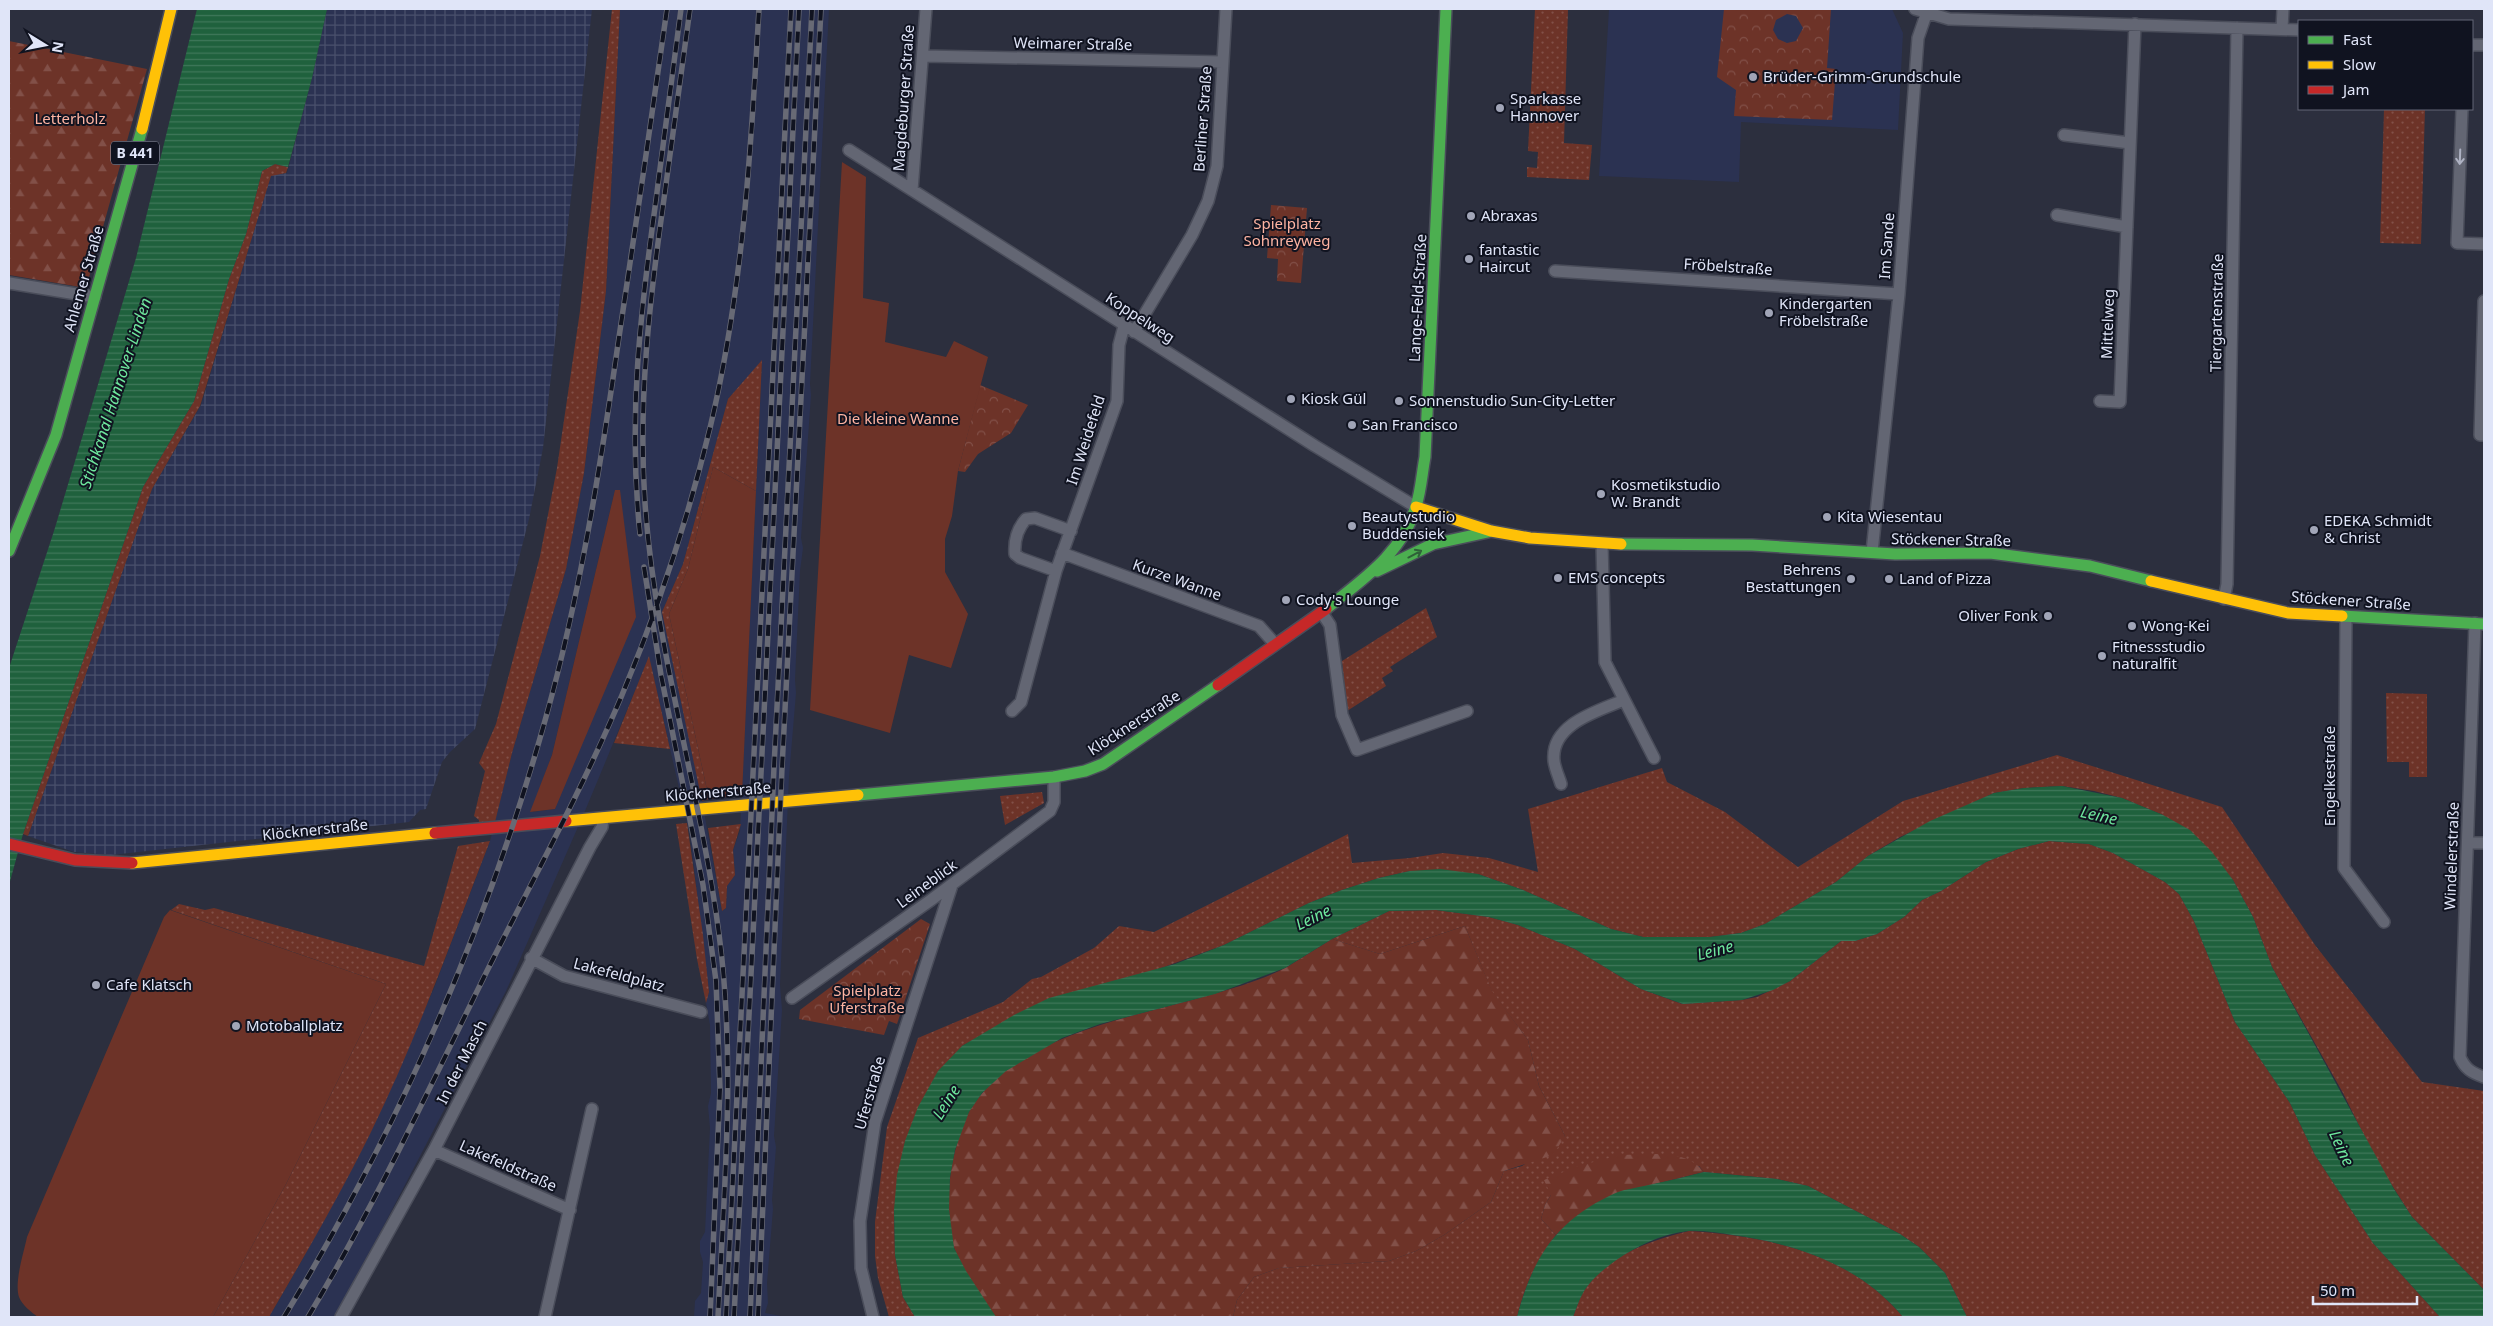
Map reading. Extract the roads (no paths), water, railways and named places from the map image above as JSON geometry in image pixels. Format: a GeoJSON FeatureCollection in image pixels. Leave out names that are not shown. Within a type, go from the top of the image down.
{"type":"FeatureCollection","features":[{"type":"Feature","properties":{"kind":"main road","name":"Ahlemer Straße"},"geometry":{"type":"LineString","coordinates":[[9,551],[56,435],[156,77],[172,9]]}},
{"type":"Feature","properties":{"kind":"main road","name":"Lange-Feld-Straße"},"geometry":{"type":"LineString","coordinates":[[1371,574],[1394,549],[1416,506],[1425,457],[1446,9]]}},
{"type":"Feature","properties":{"kind":"main road","name":"Stöckener Straße"},"geometry":{"type":"LineString","coordinates":[[1416,506],[1491,531],[1530,538],[1602,544],[1752,546],[1872,552],[1990,553],[2080,564],[2120,572],[2224,600],[2288,613],[2480,623]]}},
{"type":"Feature","properties":{"kind":"main road"},"geometry":{"type":"LineString","coordinates":[[1371,574],[1433,544],[1491,531]]}},
{"type":"Feature","properties":{"kind":"main road","name":"Klöcknerstraße"},"geometry":{"type":"LineString","coordinates":[[9,844],[75,862],[99,864],[144,862],[603,818],[1054,778],[1085,772],[1103,764],[1172,718],[1322,612],[1371,574]]}},
{"type":"Feature","properties":{"kind":"street","name":"Magdeburger Straße"},"geometry":{"type":"LineString","coordinates":[[912,190],[924,56],[926,9]]}},
{"type":"Feature","properties":{"kind":"street","name":"Berliner Straße"},"geometry":{"type":"LineString","coordinates":[[1129,329],[1192,235],[1208,201],[1217,166],[1226,9]]}},
{"type":"Feature","properties":{"kind":"street"},"geometry":{"type":"LineString","coordinates":[[2282,29],[2283,9]]}},
{"type":"Feature","properties":{"kind":"street"},"geometry":{"type":"LineString","coordinates":[[1923,10],[1949,19],[2298,30]]}},
{"type":"Feature","properties":{"kind":"street","name":"Im Sande"},"geometry":{"type":"LineString","coordinates":[[1872,552],[1899,294],[1918,38],[1923,10]]}},
{"type":"Feature","properties":{"kind":"street","name":"Mittelweg"},"geometry":{"type":"LineString","coordinates":[[2100,401],[2120,402],[2135,24]]}},
{"type":"Feature","properties":{"kind":"street","name":"Tiergartenstraße"},"geometry":{"type":"LineString","coordinates":[[2224,600],[2227,584],[2237,28]]}},
{"type":"Feature","properties":{"kind":"street","name":"Weimarer Straße"},"geometry":{"type":"LineString","coordinates":[[924,56],[1223,62]]}},
{"type":"Feature","properties":{"kind":"street"},"geometry":{"type":"LineString","coordinates":[[2462,110],[2456,243],[2484,244]]}},
{"type":"Feature","properties":{"kind":"street"},"geometry":{"type":"LineString","coordinates":[[2064,135],[2130,143]]}},
{"type":"Feature","properties":{"kind":"street","name":"Koppelweg"},"geometry":{"type":"LineString","coordinates":[[849,150],[1388,492],[1416,506]]}},
{"type":"Feature","properties":{"kind":"street"},"geometry":{"type":"LineString","coordinates":[[2057,215],[2127,227]]}},
{"type":"Feature","properties":{"kind":"street","name":"Fröbelstraße"},"geometry":{"type":"LineString","coordinates":[[1555,271],[1899,294]]}},
{"type":"Feature","properties":{"kind":"street"},"geometry":{"type":"LineString","coordinates":[[9,282],[95,297]]}},
{"type":"Feature","properties":{"kind":"street"},"geometry":{"type":"LineString","coordinates":[[2482,435],[2484,301]]}},
{"type":"Feature","properties":{"kind":"street","name":"Im Weidefeld"},"geometry":{"type":"LineString","coordinates":[[1012,711],[1021,702],[1056,571],[1117,401],[1118,345],[1129,329]]}},
{"type":"Feature","properties":{"kind":"street"},"geometry":{"type":"LineString","coordinates":[[1056,571],[1014,554],[1014,543],[1020,525],[1026,519],[1035,518],[1070,532]]}},
{"type":"Feature","properties":{"kind":"street"},"geometry":{"type":"LineString","coordinates":[[1602,544],[1605,662],[1654,758]]}},
{"type":"Feature","properties":{"kind":"street","name":"Kurze Wanne"},"geometry":{"type":"LineString","coordinates":[[1062,553],[1260,626],[1275,644]]}},
{"type":"Feature","properties":{"kind":"street"},"geometry":{"type":"LineString","coordinates":[[1322,612],[1330,625],[1342,715],[1357,750],[1467,711]]}},
{"type":"Feature","properties":{"kind":"street","name":"Engelkestraße"},"geometry":{"type":"LineString","coordinates":[[2346,617],[2344,868],[2384,922]]}},
{"type":"Feature","properties":{"kind":"street","name":"Windelerstraße"},"geometry":{"type":"LineString","coordinates":[[2480,623],[2468,843],[2460,1057],[2464,1066],[2472,1073],[2484,1077]]}},
{"type":"Feature","properties":{"kind":"street"},"geometry":{"type":"LineString","coordinates":[[1561,784],[1554,762],[1554,754],[1566,728],[1575,720],[1624,700]]}},
{"type":"Feature","properties":{"kind":"street","name":"Leineblick"},"geometry":{"type":"LineString","coordinates":[[792,998],[952,884],[1050,811],[1054,802],[1054,778]]}},
{"type":"Feature","properties":{"kind":"street","name":"In der Masch"},"geometry":{"type":"LineString","coordinates":[[341,1317],[434,1150],[532,958],[602,827],[603,818]]}},
{"type":"Feature","properties":{"kind":"street"},"geometry":{"type":"LineString","coordinates":[[2468,843],[2484,844]]}},
{"type":"Feature","properties":{"kind":"street","name":"Uferstraße"},"geometry":{"type":"LineString","coordinates":[[873,1317],[862,1268],[860,1221],[874,1122],[952,884]]}},
{"type":"Feature","properties":{"kind":"street","name":"Lakefeldplatz"},"geometry":{"type":"LineString","coordinates":[[532,958],[564,976],[701,1012]]}},
{"type":"Feature","properties":{"kind":"street","name":"Lakefeldstraße"},"geometry":{"type":"LineString","coordinates":[[545,1317],[592,1108]]}},
{"type":"Feature","properties":{"kind":"street","name":"Lakefeldstraße"},"geometry":{"type":"LineString","coordinates":[[434,1150],[570,1210]]}},
{"type":"Feature","properties":{"kind":"water","name":"Stichkanal Hannover-Linden"},"geometry":{"type":"Polygon","coordinates":[[[197,9],[327,9],[312,78],[288,167],[275,164],[262,171],[246,234],[229,279],[194,401],[143,487],[23,834],[9,885],[9,668],[54,531],[136,258],[197,9]]]}},
{"type":"Feature","properties":{"kind":"water","name":"Leine"},"geometry":{"type":"Polygon","coordinates":[[[2062,786],[2122,798],[2163,815],[2190,830],[2212,852],[2233,880],[2253,917],[2272,967],[2394,1189],[2412,1217],[2484,1290],[2484,1317],[2440,1317],[2373,1243],[2315,1155],[2290,1103],[2235,1022],[2194,921],[2179,894],[2165,882],[2113,853],[2089,844],[2049,841],[2018,849],[1986,862],[1941,891],[1922,900],[1904,917],[1877,934],[1855,941],[1841,941],[1790,981],[1773,990],[1742,1000],[1683,1004],[1641,989],[1575,949],[1518,925],[1489,917],[1436,910],[1389,911],[1332,939],[1285,968],[1215,994],[1100,1024],[1062,1038],[1006,1071],[982,1093],[969,1112],[955,1150],[950,1177],[949,1209],[954,1248],[966,1271],[996,1317],[915,1317],[903,1297],[895,1255],[894,1210],[897,1175],[905,1141],[918,1107],[938,1071],[962,1046],[1014,1015],[1049,998],[1175,964],[1224,945],[1309,903],[1379,878],[1410,871],[1440,869],[1478,874],[1523,890],[1611,929],[1643,937],[1710,937],[1741,933],[1765,924],[1836,882],[1868,856],[1930,821],[1994,793],[2024,788],[2062,786]]]}},
{"type":"Feature","properties":{"kind":"water"},"geometry":{"type":"Polygon","coordinates":[[[1704,1172],[1777,1179],[1808,1186],[1900,1234],[1919,1247],[1945,1273],[1967,1317],[1903,1317],[1868,1284],[1827,1260],[1781,1244],[1705,1231],[1688,1231],[1659,1238],[1632,1250],[1615,1261],[1586,1288],[1573,1317],[1517,1317],[1523,1295],[1540,1257],[1551,1241],[1579,1214],[1597,1202],[1618,1192],[1704,1172]]]}},
{"type":"Feature","properties":{"kind":"railway"},"geometry":{"type":"LineString","coordinates":[[284,1317],[364,1175],[436,1026],[496,873],[523,795],[546,717],[569,625],[588,532],[631,260],[667,9]]}},
{"type":"Feature","properties":{"kind":"railway"},"geometry":{"type":"LineString","coordinates":[[640,534],[635,449],[641,325],[681,9]]}},
{"type":"Feature","properties":{"kind":"railway"},"geometry":{"type":"LineString","coordinates":[[690,9],[649,317],[644,391],[643,466],[650,557],[658,611],[711,880],[724,982],[728,1078],[718,1317]]}},
{"type":"Feature","properties":{"kind":"railway"},"geometry":{"type":"LineString","coordinates":[[308,1317],[356,1233],[574,800],[622,695],[660,597],[682,530],[710,428],[730,324],[738,272],[749,167],[759,9]]}},
{"type":"Feature","properties":{"kind":"railway"},"geometry":{"type":"LineString","coordinates":[[726,1317],[791,9]]}},
{"type":"Feature","properties":{"kind":"railway"},"geometry":{"type":"LineString","coordinates":[[734,1317],[799,9]]}},
{"type":"Feature","properties":{"kind":"railway"},"geometry":{"type":"LineString","coordinates":[[750,1317],[774,767],[812,9]]}},
{"type":"Feature","properties":{"kind":"railway"},"geometry":{"type":"LineString","coordinates":[[758,1317],[782,768],[821,9]]}},
{"type":"Feature","properties":{"kind":"railway"},"geometry":{"type":"LineString","coordinates":[[644,567],[661,675],[703,885],[716,981],[720,1089],[710,1317]]}},
{"type":"Feature","properties":{"kind":"place","name":"Brüder-Grimm-Grundschule"},"geometry":{"type":"Point","coordinates":[1753,77]}},
{"type":"Feature","properties":{"kind":"place","name":"Sparkasse Hannover"},"geometry":{"type":"Point","coordinates":[1500,108]}},
{"type":"Feature","properties":{"kind":"place","name":"Abraxas"},"geometry":{"type":"Point","coordinates":[1471,216]}},
{"type":"Feature","properties":{"kind":"place","name":"fantastic Haircut"},"geometry":{"type":"Point","coordinates":[1469,259]}},
{"type":"Feature","properties":{"kind":"place","name":"Kindergarten Fröbelstraße"},"geometry":{"type":"Point","coordinates":[1769,313]}},
{"type":"Feature","properties":{"kind":"place","name":"Kiosk Gül"},"geometry":{"type":"Point","coordinates":[1291,399]}},
{"type":"Feature","properties":{"kind":"place","name":"Sonnenstudio Sun-City-Letter"},"geometry":{"type":"Point","coordinates":[1399,401]}},
{"type":"Feature","properties":{"kind":"place","name":"San Francisco"},"geometry":{"type":"Point","coordinates":[1352,425]}},
{"type":"Feature","properties":{"kind":"place","name":"Kosmetikstudio W. Brandt"},"geometry":{"type":"Point","coordinates":[1601,494]}},
{"type":"Feature","properties":{"kind":"place","name":"Kita Wiesentau"},"geometry":{"type":"Point","coordinates":[1827,517]}},
{"type":"Feature","properties":{"kind":"place","name":"Beautystudio Buddensiek"},"geometry":{"type":"Point","coordinates":[1352,526]}},
{"type":"Feature","properties":{"kind":"place","name":"EDEKA Schmidt & Christ"},"geometry":{"type":"Point","coordinates":[2314,530]}},
{"type":"Feature","properties":{"kind":"place","name":"EMS concepts"},"geometry":{"type":"Point","coordinates":[1558,578]}},
{"type":"Feature","properties":{"kind":"place","name":"Behrens Bestattungen"},"geometry":{"type":"Point","coordinates":[1851,579]}},
{"type":"Feature","properties":{"kind":"place","name":"Land of Pizza"},"geometry":{"type":"Point","coordinates":[1889,579]}},
{"type":"Feature","properties":{"kind":"place","name":"Cody's Lounge"},"geometry":{"type":"Point","coordinates":[1286,600]}},
{"type":"Feature","properties":{"kind":"place","name":"Oliver Fonk"},"geometry":{"type":"Point","coordinates":[2048,616]}},
{"type":"Feature","properties":{"kind":"place","name":"Wong-Kei"},"geometry":{"type":"Point","coordinates":[2132,626]}},
{"type":"Feature","properties":{"kind":"place","name":"Fitnessstudio naturalfit"},"geometry":{"type":"Point","coordinates":[2102,656]}},
{"type":"Feature","properties":{"kind":"place","name":"Cafe Klatsch"},"geometry":{"type":"Point","coordinates":[96,985]}},
{"type":"Feature","properties":{"kind":"place","name":"Motoballplatz"},"geometry":{"type":"Point","coordinates":[236,1026]}},
{"type":"Feature","properties":{"kind":"park label","name":"Letterholz"},"geometry":{"type":"Point","coordinates":[70,119]}},
{"type":"Feature","properties":{"kind":"park label","name":"Spielplatz Sohnreyweg"},"geometry":{"type":"Point","coordinates":[1287,232]}},
{"type":"Feature","properties":{"kind":"park label","name":"Die kleine Wanne"},"geometry":{"type":"Point","coordinates":[898,419]}},
{"type":"Feature","properties":{"kind":"park label","name":"Spielplatz Uferstraße"},"geometry":{"type":"Point","coordinates":[867,1000]}}]}
